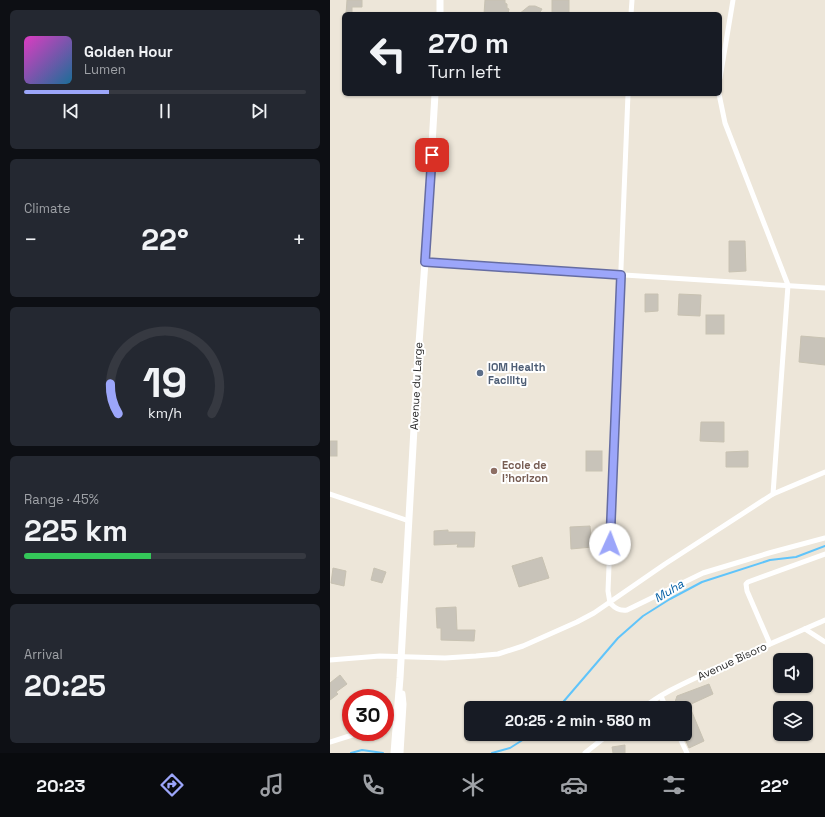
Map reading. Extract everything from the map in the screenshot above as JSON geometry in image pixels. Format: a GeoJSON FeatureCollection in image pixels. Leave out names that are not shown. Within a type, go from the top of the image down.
{"type":"FeatureCollection","features":[{"type":"Feature","properties":{"kind":"main road"},"geometry":{"type":"LineString","coordinates":[[440,0],[440,12]]}},
{"type":"Feature","properties":{"kind":"main road","name":"Avenue du Large"},"geometry":{"type":"LineString","coordinates":[[400,753],[396,719],[400,678],[418,357],[435,96]]}},
{"type":"Feature","properties":{"kind":"main road","name":"Avenue du Large"},"geometry":{"type":"LineString","coordinates":[[394,753],[398,744],[403,704],[400,678]]}},
{"type":"Feature","properties":{"kind":"street"},"geometry":{"type":"LineString","coordinates":[[631,12],[632,0]]}},
{"type":"Feature","properties":{"kind":"street"},"geometry":{"type":"LineString","coordinates":[[722,66],[733,0]]}},
{"type":"Feature","properties":{"kind":"street"},"geometry":{"type":"LineString","coordinates":[[628,96],[608,591],[610,603],[616,609],[627,610],[703,573],[769,552],[825,538]]}},
{"type":"Feature","properties":{"kind":"street"},"geometry":{"type":"LineString","coordinates":[[719,96],[725,122],[788,285],[773,494]]}},
{"type":"Feature","properties":{"kind":"street"},"geometry":{"type":"LineString","coordinates":[[425,262],[825,288]]}},
{"type":"Feature","properties":{"kind":"street"},"geometry":{"type":"LineString","coordinates":[[330,660],[359,657],[401,656],[446,658],[498,654],[523,646],[577,622],[610,603],[665,564],[773,494],[825,472]]}},
{"type":"Feature","properties":{"kind":"street"},"geometry":{"type":"LineString","coordinates":[[330,494],[409,521]]}},
{"type":"Feature","properties":{"kind":"street"},"geometry":{"type":"LineString","coordinates":[[770,644],[747,591],[746,584],[825,554]]}},
{"type":"Feature","properties":{"kind":"street","name":"Avenue Bisoro"},"geometry":{"type":"LineString","coordinates":[[652,701],[682,684],[825,620]]}},
{"type":"Feature","properties":{"kind":"street"},"geometry":{"type":"LineString","coordinates":[[805,629],[825,642]]}},
{"type":"Feature","properties":{"kind":"street"},"geometry":{"type":"LineString","coordinates":[[660,696],[662,701]]}},
{"type":"Feature","properties":{"kind":"street"},"geometry":{"type":"LineString","coordinates":[[330,742],[342,738]]}},
{"type":"Feature","properties":{"kind":"street"},"geometry":{"type":"LineString","coordinates":[[585,753],[600,741]]}},
{"type":"Feature","properties":{"kind":"street"},"geometry":{"type":"LineString","coordinates":[[681,741],[687,753]]}},
{"type":"Feature","properties":{"kind":"building"},"geometry":{"type":"Polygon","coordinates":[[[347,0],[362,0],[362,7],[352,7],[352,12],[346,12],[347,0]]]}},
{"type":"Feature","properties":{"kind":"building"},"geometry":{"type":"Polygon","coordinates":[[[485,0],[505,0],[507,8],[509,9],[508,12],[484,12],[485,0]]]}},
{"type":"Feature","properties":{"kind":"building"},"geometry":{"type":"Polygon","coordinates":[[[552,0],[569,0],[569,12],[552,12],[552,0]]]}},
{"type":"Feature","properties":{"kind":"building"},"geometry":{"type":"Polygon","coordinates":[[[529,6],[535,6],[542,9],[540,12],[522,12],[529,6]]]}},
{"type":"Feature","properties":{"kind":"building"},"geometry":{"type":"Polygon","coordinates":[[[729,241],[745,241],[746,271],[729,272],[729,241]]]}},
{"type":"Feature","properties":{"kind":"building"},"geometry":{"type":"Polygon","coordinates":[[[645,294],[658,294],[658,311],[645,312],[645,294]]]}},
{"type":"Feature","properties":{"kind":"building"},"geometry":{"type":"Polygon","coordinates":[[[679,294],[701,295],[700,316],[678,315],[679,294]]]}},
{"type":"Feature","properties":{"kind":"building"},"geometry":{"type":"Polygon","coordinates":[[[706,315],[724,315],[724,334],[706,334],[706,315]]]}},
{"type":"Feature","properties":{"kind":"building"},"geometry":{"type":"Polygon","coordinates":[[[801,336],[825,338],[825,365],[799,362],[801,336]]]}},
{"type":"Feature","properties":{"kind":"building"},"geometry":{"type":"Polygon","coordinates":[[[701,422],[724,422],[724,442],[700,441],[701,422]]]}},
{"type":"Feature","properties":{"kind":"building"},"geometry":{"type":"Polygon","coordinates":[[[330,441],[337,441],[337,456],[330,456],[330,441]]]}},
{"type":"Feature","properties":{"kind":"building"},"geometry":{"type":"Polygon","coordinates":[[[586,451],[602,451],[602,471],[586,471],[586,451]]]}},
{"type":"Feature","properties":{"kind":"building"},"geometry":{"type":"Polygon","coordinates":[[[748,451],[748,467],[726,467],[726,452],[748,451]]]}},
{"type":"Feature","properties":{"kind":"building"},"geometry":{"type":"Polygon","coordinates":[[[590,526],[592,547],[571,549],[570,527],[590,526]]]}},
{"type":"Feature","properties":{"kind":"building"},"geometry":{"type":"Polygon","coordinates":[[[448,530],[448,532],[475,532],[474,547],[457,547],[458,544],[434,545],[434,531],[448,530]]]}},
{"type":"Feature","properties":{"kind":"building"},"geometry":{"type":"Polygon","coordinates":[[[542,557],[549,578],[519,587],[512,566],[542,557]]]}},
{"type":"Feature","properties":{"kind":"building"},"geometry":{"type":"Polygon","coordinates":[[[333,568],[346,571],[344,586],[331,583],[333,568]]]}},
{"type":"Feature","properties":{"kind":"building"},"geometry":{"type":"Polygon","coordinates":[[[374,568],[386,572],[382,583],[371,580],[374,568]]]}},
{"type":"Feature","properties":{"kind":"building"},"geometry":{"type":"Polygon","coordinates":[[[456,607],[457,630],[475,630],[474,641],[441,640],[441,628],[437,628],[436,608],[456,607]]]}},
{"type":"Feature","properties":{"kind":"building"},"geometry":{"type":"Polygon","coordinates":[[[340,675],[347,684],[336,692],[338,694],[330,700],[330,683],[340,675]]]}},
{"type":"Feature","properties":{"kind":"building"},"geometry":{"type":"Polygon","coordinates":[[[709,684],[713,694],[692,704],[692,701],[675,701],[677,696],[709,684]]]}},
{"type":"Feature","properties":{"kind":"building"},"geometry":{"type":"Polygon","coordinates":[[[692,712],[704,741],[689,748],[686,741],[692,741],[692,712]]]}},
{"type":"Feature","properties":{"kind":"building"},"geometry":{"type":"Polygon","coordinates":[[[625,745],[625,753],[613,753],[612,747],[625,745]]]}},
{"type":"Feature","properties":{"kind":"waterway","name":"Muha"},"geometry":{"type":"LineString","coordinates":[[564,701],[618,638],[643,616],[670,599],[702,582],[770,560],[796,557],[825,546]]}},
{"type":"Feature","properties":{"kind":"waterway","name":"Muha"},"geometry":{"type":"LineString","coordinates":[[492,753],[510,748],[521,741]]}},
{"type":"Feature","properties":{"kind":"waterway","name":"Muha"},"geometry":{"type":"LineString","coordinates":[[351,753],[362,750],[383,753]]}},
{"type":"Feature","properties":{"kind":"place","name":"IOM Health Facility"},"geometry":{"type":"Point","coordinates":[480,373]}},
{"type":"Feature","properties":{"kind":"place","name":"Ecole de l'horizon"},"geometry":{"type":"Point","coordinates":[494,471]}},
{"type":"Feature","properties":{"kind":"route"},"geometry":{"type":"LineString","coordinates":[[432,155],[425,262],[621,275],[610,544]]}}]}
